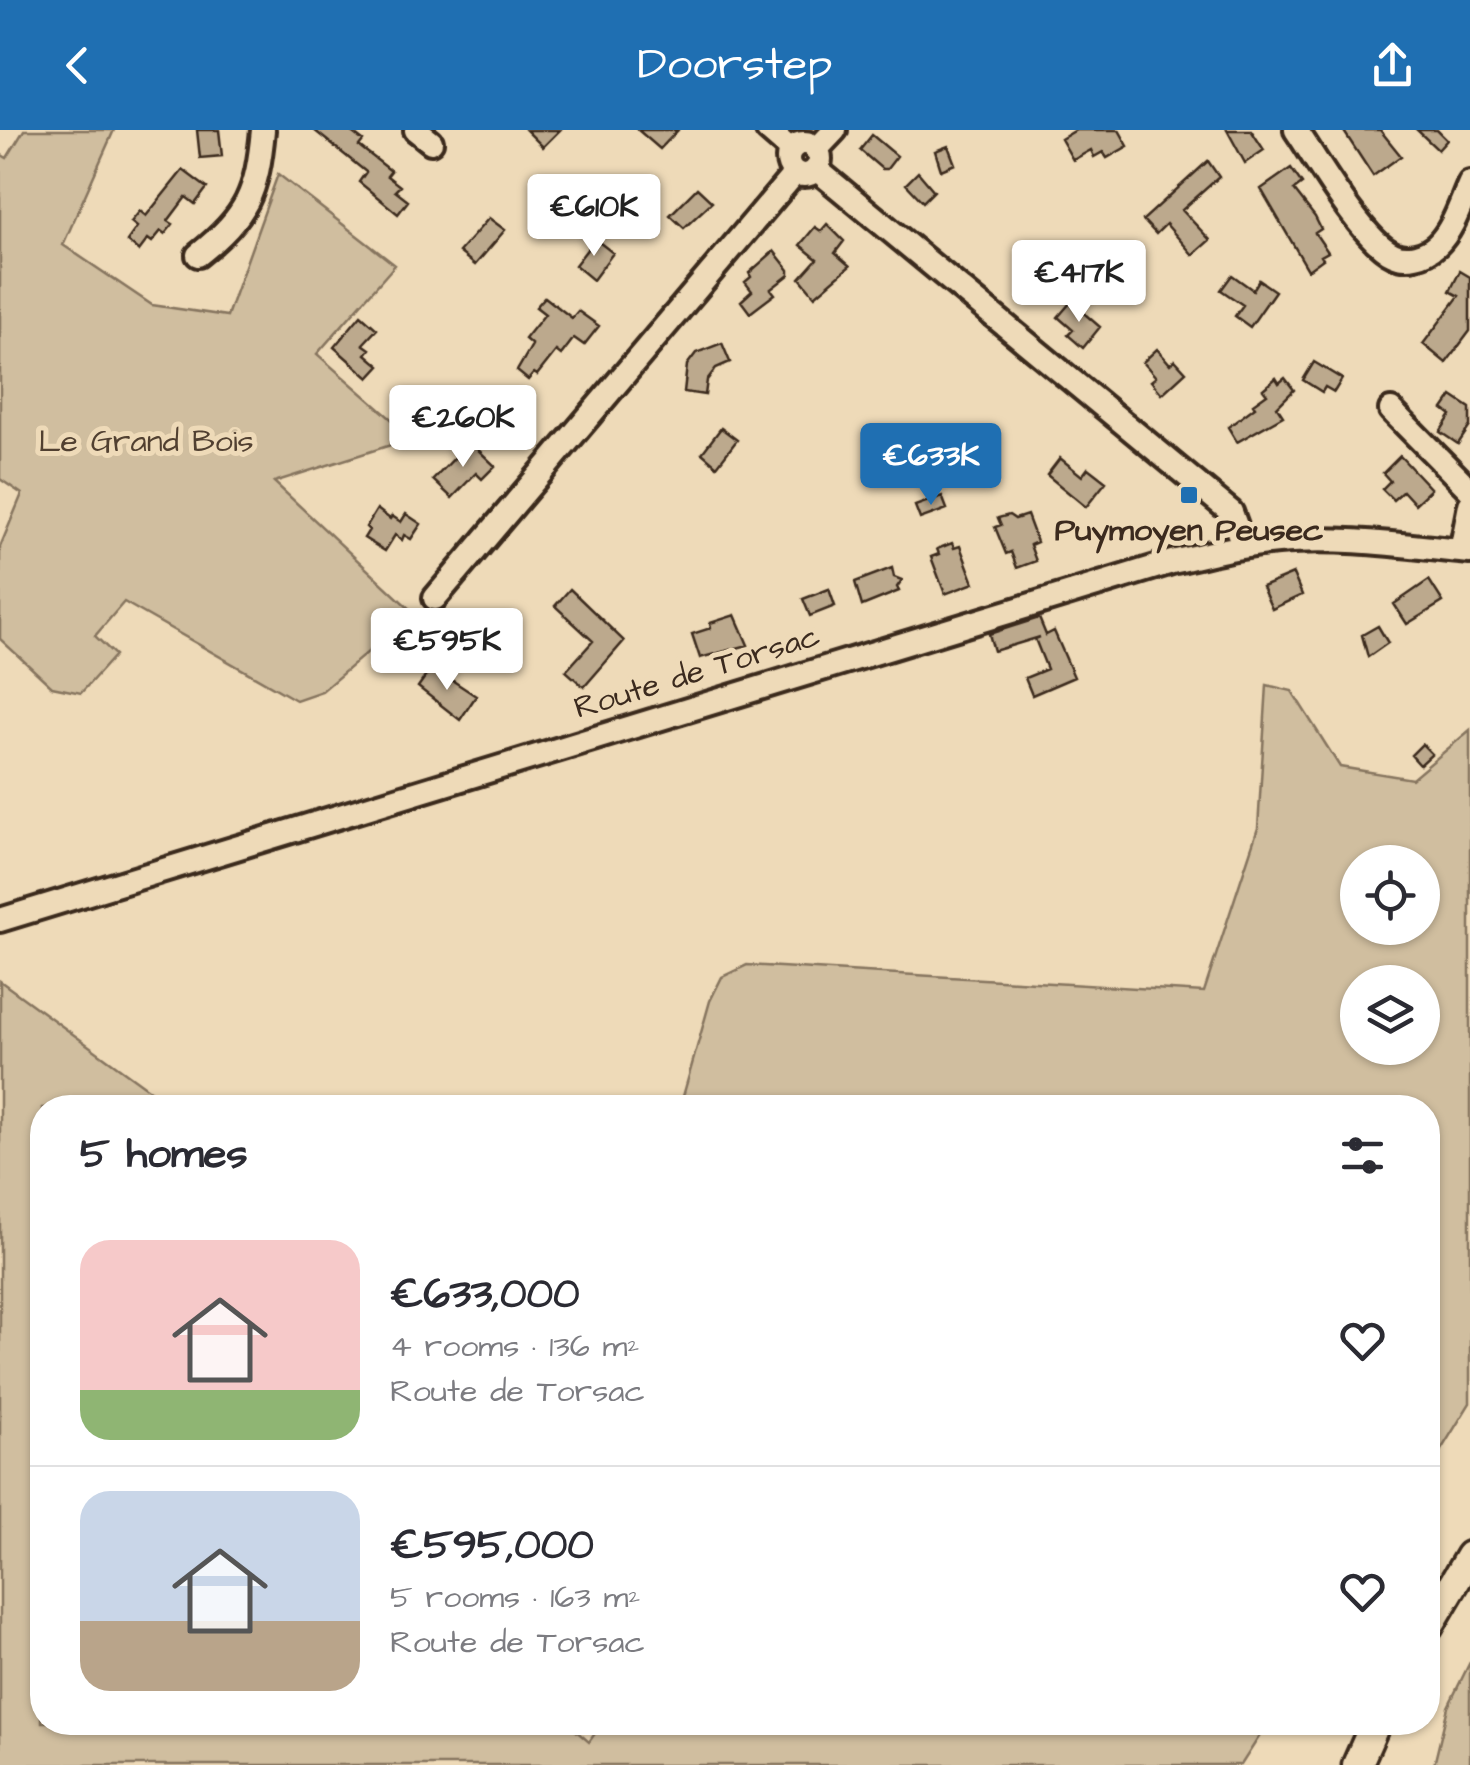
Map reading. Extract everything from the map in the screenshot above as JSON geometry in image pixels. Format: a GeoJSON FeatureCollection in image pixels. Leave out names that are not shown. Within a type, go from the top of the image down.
{"type":"FeatureCollection","features":[{"type":"Feature","properties":{"kind":"main road"},"geometry":{"type":"LineString","coordinates":[[1440,1607],[1470,1556]]}},
{"type":"Feature","properties":{"kind":"main road"},"geometry":{"type":"LineString","coordinates":[[1357,1765],[1370,1735]]}},
{"type":"Feature","properties":{"kind":"street"},"geometry":{"type":"LineString","coordinates":[[198,255],[230,230],[248,201],[259,172],[263,130]]}},
{"type":"Feature","properties":{"kind":"street"},"geometry":{"type":"LineString","coordinates":[[768,130],[1230,512],[1243,545]]}},
{"type":"Feature","properties":{"kind":"street"},"geometry":{"type":"LineString","coordinates":[[435,598],[805,160],[835,130]]}},
{"type":"Feature","properties":{"kind":"street"},"geometry":{"type":"LineString","coordinates":[[1296,130],[1363,227],[1390,254],[1422,255],[1434,248],[1444,237],[1470,183]]}},
{"type":"Feature","properties":{"kind":"street"},"geometry":{"type":"LineString","coordinates":[[1391,410],[1470,490]]}},
{"type":"Feature","properties":{"kind":"street"},"geometry":{"type":"LineString","coordinates":[[1466,551],[1470,505]]}},
{"type":"Feature","properties":{"kind":"street","name":"Route de Torsac"},"geometry":{"type":"LineString","coordinates":[[0,920],[1153,567],[1243,545],[1282,541],[1347,541],[1466,551]]}},
{"type":"Feature","properties":{"kind":"green space","name":"Le Grand Bois"},"geometry":{"type":"Polygon","coordinates":[[[24,130],[114,130],[63,245],[152,305],[227,316],[278,174],[395,265],[317,354],[413,438],[274,482],[414,613],[322,691],[296,700],[124,602],[95,636],[115,655],[81,693],[52,687],[0,639],[0,547],[22,494],[0,479],[0,154],[7,158],[24,130]]]}},
{"type":"Feature","properties":{"kind":"green space"},"geometry":{"type":"Polygon","coordinates":[[[1267,685],[1292,691],[1340,767],[1412,779],[1470,730],[1470,1403],[1440,1452],[1440,1095],[683,1095],[710,1001],[722,977],[747,965],[1204,992],[1258,828],[1267,685]]]}},
{"type":"Feature","properties":{"kind":"green space"},"geometry":{"type":"Polygon","coordinates":[[[0,981],[157,1095],[30,1095],[30,1735],[581,1735],[589,1742],[594,1735],[1260,1735],[1241,1765],[0,1765],[0,981]]]}},
{"type":"Feature","properties":{"kind":"green space"},"geometry":{"type":"Polygon","coordinates":[[[1470,1662],[1470,1765],[1434,1765],[1448,1707],[1470,1662]]]}},
{"type":"Feature","properties":{"kind":"building"},"geometry":{"type":"Polygon","coordinates":[[[197,130],[219,130],[222,156],[200,158],[197,130]]]}},
{"type":"Feature","properties":{"kind":"building"},"geometry":{"type":"Polygon","coordinates":[[[314,130],[349,130],[363,141],[359,146],[391,171],[387,176],[400,186],[395,191],[408,201],[398,214],[359,182],[366,172],[314,130]]]}},
{"type":"Feature","properties":{"kind":"building"},"geometry":{"type":"Polygon","coordinates":[[[526,130],[560,130],[543,147],[526,130]]]}},
{"type":"Feature","properties":{"kind":"building"},"geometry":{"type":"Polygon","coordinates":[[[638,130],[678,130],[660,149],[638,130]]]}},
{"type":"Feature","properties":{"kind":"building"},"geometry":{"type":"Polygon","coordinates":[[[1076,130],[1119,130],[1128,146],[1107,158],[1103,152],[1094,157],[1091,150],[1073,160],[1061,139],[1076,130]]]}},
{"type":"Feature","properties":{"kind":"building"},"geometry":{"type":"Polygon","coordinates":[[[1227,130],[1251,130],[1264,150],[1245,163],[1227,130]]]}},
{"type":"Feature","properties":{"kind":"building"},"geometry":{"type":"Polygon","coordinates":[[[1343,130],[1380,130],[1401,156],[1373,176],[1343,130]]]}},
{"type":"Feature","properties":{"kind":"building"},"geometry":{"type":"Polygon","coordinates":[[[1417,130],[1437,130],[1447,140],[1438,150],[1417,130]]]}},
{"type":"Feature","properties":{"kind":"building"},"geometry":{"type":"Polygon","coordinates":[[[872,135],[897,156],[887,169],[860,150],[872,135]]]}},
{"type":"Feature","properties":{"kind":"building"},"geometry":{"type":"Polygon","coordinates":[[[948,146],[955,164],[941,170],[935,151],[948,146]]]}},
{"type":"Feature","properties":{"kind":"building"},"geometry":{"type":"Polygon","coordinates":[[[1208,161],[1219,177],[1182,210],[1210,240],[1193,255],[1166,224],[1156,234],[1143,220],[1208,161]]]}},
{"type":"Feature","properties":{"kind":"building"},"geometry":{"type":"Polygon","coordinates":[[[1291,168],[1302,184],[1294,190],[1315,217],[1321,229],[1315,233],[1328,252],[1308,270],[1261,189],[1291,168]]]}},
{"type":"Feature","properties":{"kind":"building"},"geometry":{"type":"Polygon","coordinates":[[[183,170],[207,188],[195,204],[186,197],[168,221],[173,224],[165,234],[161,231],[152,242],[148,239],[139,251],[127,241],[137,227],[131,222],[140,211],[146,216],[183,170]]]}},
{"type":"Feature","properties":{"kind":"building"},"geometry":{"type":"Polygon","coordinates":[[[918,172],[934,191],[923,202],[906,184],[918,172]]]}},
{"type":"Feature","properties":{"kind":"building"},"geometry":{"type":"Polygon","coordinates":[[[697,188],[712,202],[684,228],[670,215],[697,188]]]}},
{"type":"Feature","properties":{"kind":"building"},"geometry":{"type":"Polygon","coordinates":[[[489,218],[505,230],[475,265],[459,252],[489,218]]]}},
{"type":"Feature","properties":{"kind":"building"},"geometry":{"type":"Polygon","coordinates":[[[827,224],[844,241],[835,253],[850,266],[815,296],[800,278],[817,259],[800,245],[815,227],[821,231],[827,224]]]}},
{"type":"Feature","properties":{"kind":"building"},"geometry":{"type":"Polygon","coordinates":[[[595,239],[613,253],[593,280],[575,265],[595,239]]]}},
{"type":"Feature","properties":{"kind":"building"},"geometry":{"type":"Polygon","coordinates":[[[774,251],[789,275],[771,289],[775,294],[750,313],[741,301],[752,291],[745,282],[751,277],[749,273],[774,251]]]}},
{"type":"Feature","properties":{"kind":"building"},"geometry":{"type":"Polygon","coordinates":[[[1460,271],[1470,277],[1470,331],[1446,363],[1423,344],[1459,296],[1450,291],[1460,271]]]}},
{"type":"Feature","properties":{"kind":"building"},"geometry":{"type":"Polygon","coordinates":[[[1232,275],[1253,290],[1259,280],[1275,291],[1250,327],[1235,316],[1243,305],[1221,290],[1232,275]]]}},
{"type":"Feature","properties":{"kind":"building"},"geometry":{"type":"Polygon","coordinates":[[[545,297],[572,318],[578,311],[599,326],[584,345],[574,338],[561,355],[556,351],[537,375],[534,373],[528,380],[517,371],[532,345],[525,339],[545,314],[536,307],[545,297]]]}},
{"type":"Feature","properties":{"kind":"building"},"geometry":{"type":"Polygon","coordinates":[[[1071,302],[1100,327],[1083,348],[1068,335],[1073,330],[1058,317],[1071,302]]]}},
{"type":"Feature","properties":{"kind":"building"},"geometry":{"type":"Polygon","coordinates":[[[361,315],[377,329],[363,344],[370,349],[366,354],[380,366],[369,378],[334,347],[361,315]]]}},
{"type":"Feature","properties":{"kind":"building"},"geometry":{"type":"Polygon","coordinates":[[[722,343],[730,362],[716,368],[707,380],[705,395],[684,392],[687,365],[696,353],[722,343]]]}},
{"type":"Feature","properties":{"kind":"building"},"geometry":{"type":"Polygon","coordinates":[[[1157,349],[1170,364],[1175,360],[1186,372],[1162,394],[1151,381],[1156,377],[1143,362],[1157,349]]]}},
{"type":"Feature","properties":{"kind":"building"},"geometry":{"type":"Polygon","coordinates":[[[1314,362],[1342,379],[1334,392],[1325,387],[1322,392],[1303,380],[1314,362]]]}},
{"type":"Feature","properties":{"kind":"building"},"geometry":{"type":"Polygon","coordinates":[[[1276,378],[1279,383],[1285,378],[1294,390],[1277,407],[1283,416],[1237,442],[1228,427],[1255,407],[1253,404],[1267,394],[1263,389],[1276,378]]]}},
{"type":"Feature","properties":{"kind":"building"},"geometry":{"type":"Polygon","coordinates":[[[1452,396],[1470,408],[1470,426],[1458,444],[1440,432],[1451,415],[1443,409],[1452,396]]]}},
{"type":"Feature","properties":{"kind":"building"},"geometry":{"type":"Polygon","coordinates":[[[721,428],[737,440],[717,466],[702,453],[721,428]]]}},
{"type":"Feature","properties":{"kind":"building"},"geometry":{"type":"Polygon","coordinates":[[[470,442],[495,466],[482,479],[476,473],[452,498],[433,480],[470,442]]]}},
{"type":"Feature","properties":{"kind":"building"},"geometry":{"type":"Polygon","coordinates":[[[1400,456],[1431,489],[1415,504],[1403,491],[1393,500],[1382,489],[1390,481],[1383,473],[1400,456]]]}},
{"type":"Feature","properties":{"kind":"building"},"geometry":{"type":"Polygon","coordinates":[[[1060,458],[1082,476],[1088,468],[1106,482],[1086,507],[1047,475],[1060,458]]]}},
{"type":"Feature","properties":{"kind":"building"},"geometry":{"type":"Polygon","coordinates":[[[942,496],[947,509],[920,519],[915,506],[942,496]]]}},
{"type":"Feature","properties":{"kind":"building"},"geometry":{"type":"Polygon","coordinates":[[[377,509],[390,519],[392,516],[401,522],[406,514],[421,524],[411,539],[404,535],[402,540],[395,535],[385,551],[364,538],[377,509]]]}},
{"type":"Feature","properties":{"kind":"building"},"geometry":{"type":"Polygon","coordinates":[[[1009,515],[1015,519],[1027,515],[1037,542],[1030,545],[1036,561],[1017,568],[1011,552],[1006,554],[995,527],[1001,525],[998,518],[1009,515]]]}},
{"type":"Feature","properties":{"kind":"building"},"geometry":{"type":"Polygon","coordinates":[[[952,543],[954,548],[960,546],[974,583],[945,594],[931,557],[939,554],[937,549],[952,543]]]}},
{"type":"Feature","properties":{"kind":"building"},"geometry":{"type":"Polygon","coordinates":[[[892,568],[894,577],[902,580],[899,591],[862,606],[855,582],[892,568]]]}},
{"type":"Feature","properties":{"kind":"building"},"geometry":{"type":"Polygon","coordinates":[[[1293,574],[1302,595],[1272,609],[1262,587],[1293,574]]]}},
{"type":"Feature","properties":{"kind":"building"},"geometry":{"type":"Polygon","coordinates":[[[1429,580],[1443,602],[1407,624],[1394,604],[1429,580]]]}},
{"type":"Feature","properties":{"kind":"building"},"geometry":{"type":"Polygon","coordinates":[[[570,589],[624,641],[584,687],[566,671],[593,641],[555,606],[570,589]]]}},
{"type":"Feature","properties":{"kind":"building"},"geometry":{"type":"Polygon","coordinates":[[[829,589],[835,606],[810,616],[803,599],[829,589]]]}},
{"type":"Feature","properties":{"kind":"building"},"geometry":{"type":"Polygon","coordinates":[[[440,612],[452,620],[441,634],[425,624],[440,612]]]}},
{"type":"Feature","properties":{"kind":"building"},"geometry":{"type":"Polygon","coordinates":[[[735,615],[748,645],[700,658],[692,634],[735,615]]]}},
{"type":"Feature","properties":{"kind":"building"},"geometry":{"type":"Polygon","coordinates":[[[1039,618],[1046,635],[1054,631],[1074,677],[1032,695],[1025,678],[1047,669],[1035,639],[1040,637],[994,651],[989,634],[1039,618]]]}},
{"type":"Feature","properties":{"kind":"building"},"geometry":{"type":"Polygon","coordinates":[[[1378,626],[1388,643],[1368,657],[1362,635],[1378,626]]]}},
{"type":"Feature","properties":{"kind":"building"},"geometry":{"type":"Polygon","coordinates":[[[432,667],[476,696],[460,720],[418,687],[432,667]]]}},
{"type":"Feature","properties":{"kind":"building"},"geometry":{"type":"Polygon","coordinates":[[[1422,744],[1432,754],[1420,765],[1411,755],[1422,744]]]}},
{"type":"Feature","properties":{"kind":"place","name":"Puymoyen Peusec"},"geometry":{"type":"Point","coordinates":[1189,495]}}]}
